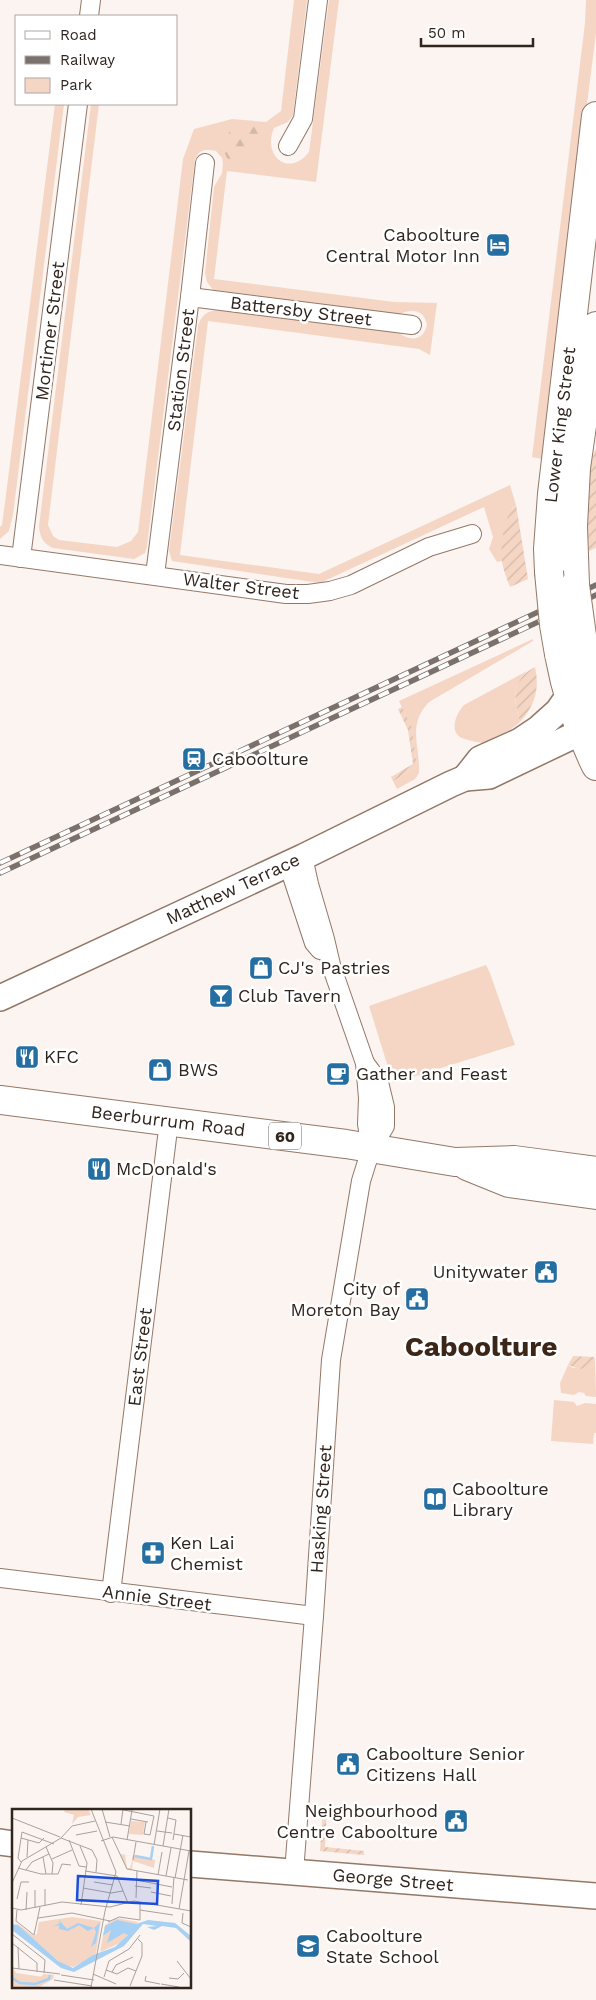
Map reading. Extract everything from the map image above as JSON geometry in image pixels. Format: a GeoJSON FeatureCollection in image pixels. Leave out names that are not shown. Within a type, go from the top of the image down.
{"type":"FeatureCollection","features":[{"type":"Feature","properties":{"kind":"main road","name":"Lower King Street"},"geometry":{"type":"LineString","coordinates":[[596,116],[548,541],[553,616],[559,654],[569,695],[589,722],[596,766]]}},
{"type":"Feature","properties":{"kind":"main road","name":"Lower King Street"},"geometry":{"type":"LineString","coordinates":[[596,326],[589,426],[574,499],[574,560],[583,643],[596,701]]}},
{"type":"Feature","properties":{"kind":"main road","name":"Beerburrum Road"},"geometry":{"type":"LineString","coordinates":[[0,1100],[169,1121],[455,1162],[514,1160],[596,1171]]}},
{"type":"Feature","properties":{"kind":"main road","name":"Beerburrum Road"},"geometry":{"type":"LineString","coordinates":[[455,1162],[509,1183],[596,1195]]}},
{"type":"Feature","properties":{"kind":"street"},"geometry":{"type":"LineString","coordinates":[[89,15],[91,0]]}},
{"type":"Feature","properties":{"kind":"street"},"geometry":{"type":"LineString","coordinates":[[288,146],[303,119],[318,0]]}},
{"type":"Feature","properties":{"kind":"street","name":"Mortimer Street"},"geometry":{"type":"LineString","coordinates":[[21,558],[78,105]]}},
{"type":"Feature","properties":{"kind":"street","name":"Station Street"},"geometry":{"type":"LineString","coordinates":[[155,575],[205,164]]}},
{"type":"Feature","properties":{"kind":"street","name":"Battersby Street"},"geometry":{"type":"LineString","coordinates":[[190,298],[412,325]]}},
{"type":"Feature","properties":{"kind":"street","name":"Walter Street"},"geometry":{"type":"LineString","coordinates":[[0,555],[286,594],[330,591],[351,585],[429,547],[472,534]]}},
{"type":"Feature","properties":{"kind":"street","name":"Matthew Terrace"},"geometry":{"type":"LineString","coordinates":[[465,778],[480,759],[520,741],[538,729],[558,711],[569,695]]}},
{"type":"Feature","properties":{"kind":"street","name":"Matthew Terrace"},"geometry":{"type":"LineString","coordinates":[[0,998],[296,860],[465,778],[489,776],[589,722]]}},
{"type":"Feature","properties":{"kind":"street"},"geometry":{"type":"LineString","coordinates":[[296,860],[308,884],[331,965],[365,1063],[368,1098],[367,1124],[371,1149]]}},
{"type":"Feature","properties":{"kind":"street","name":"East Street"},"geometry":{"type":"LineString","coordinates":[[111,1593],[169,1121]]}},
{"type":"Feature","properties":{"kind":"street","name":"Hasking Street"},"geometry":{"type":"LineString","coordinates":[[294,1872],[333,1344],[361,1181],[371,1149]]}},
{"type":"Feature","properties":{"kind":"street","name":"Annie Street"},"geometry":{"type":"LineString","coordinates":[[0,1578],[111,1593],[314,1616]]}},
{"type":"Feature","properties":{"kind":"street","name":"George Street"},"geometry":{"type":"LineString","coordinates":[[191,1864],[596,1896]]}},
{"type":"Feature","properties":{"kind":"green space"},"geometry":{"type":"Polygon","coordinates":[[[294,0],[307,0],[293,115],[288,122],[274,128],[271,138],[275,155],[286,163],[293,163],[301,160],[309,152],[329,0],[339,0],[316,182],[227,171],[214,279],[394,302],[437,303],[430,355],[419,349],[208,321],[180,555],[319,574],[510,485],[516,505],[512,508],[502,545],[502,561],[497,562],[489,549],[493,537],[484,507],[320,583],[172,561],[169,551],[198,326],[203,316],[208,312],[220,310],[398,332],[411,338],[422,335],[427,325],[420,313],[413,311],[399,314],[213,290],[207,282],[205,273],[214,187],[222,173],[223,163],[222,158],[216,151],[209,150],[201,152],[195,160],[145,553],[134,559],[53,548],[43,540],[40,534],[39,526],[91,105],[99,105],[48,525],[53,536],[59,540],[117,547],[131,541],[138,532],[183,159],[194,129],[232,119],[266,122],[281,111],[294,0]]]}},
{"type":"Feature","properties":{"kind":"green space"},"geometry":{"type":"Polygon","coordinates":[[[586,0],[596,0],[596,33],[542,459],[532,457],[585,23],[586,0]]]}},
{"type":"Feature","properties":{"kind":"green space"},"geometry":{"type":"Polygon","coordinates":[[[55,105],[64,105],[13,515],[9,531],[0,539],[0,527],[2,525],[55,105]]]}},
{"type":"Feature","properties":{"kind":"green space"},"geometry":{"type":"Polygon","coordinates":[[[236,122],[256,125],[259,137],[250,143],[235,164],[227,158],[223,149],[230,130],[236,122]]]}},
{"type":"Feature","properties":{"kind":"green space"},"geometry":{"type":"Polygon","coordinates":[[[596,448],[596,548],[589,551],[589,483],[590,469],[596,448]]]}},
{"type":"Feature","properties":{"kind":"green space"},"geometry":{"type":"Polygon","coordinates":[[[516,505],[528,579],[510,587],[503,564],[502,547],[508,515],[516,505]]]}},
{"type":"Feature","properties":{"kind":"green space"},"geometry":{"type":"Polygon","coordinates":[[[533,639],[533,641],[429,702],[422,711],[416,727],[419,773],[415,779],[397,789],[393,781],[417,767],[412,729],[399,701],[533,639]]]}},
{"type":"Feature","properties":{"kind":"green space"},"geometry":{"type":"Polygon","coordinates":[[[535,667],[537,682],[535,696],[529,710],[520,722],[515,697],[516,690],[522,678],[535,667]]]}},
{"type":"Feature","properties":{"kind":"green space"},"geometry":{"type":"Polygon","coordinates":[[[527,671],[518,683],[515,695],[520,722],[483,743],[464,739],[457,734],[455,721],[464,705],[527,671]]]}},
{"type":"Feature","properties":{"kind":"green space"},"geometry":{"type":"Polygon","coordinates":[[[402,707],[412,728],[417,767],[393,781],[391,777],[413,764],[408,730],[398,709],[402,707]]]}},
{"type":"Feature","properties":{"kind":"green space"},"geometry":{"type":"Polygon","coordinates":[[[486,965],[515,1045],[393,1083],[369,1006],[486,965]]]}},
{"type":"Feature","properties":{"kind":"green space"},"geometry":{"type":"Polygon","coordinates":[[[573,1356],[594,1357],[595,1359],[592,1366],[580,1369],[568,1365],[573,1356]]]}},
{"type":"Feature","properties":{"kind":"green space"},"geometry":{"type":"Polygon","coordinates":[[[595,1359],[596,1397],[586,1396],[584,1393],[579,1392],[574,1395],[561,1393],[560,1383],[568,1365],[573,1368],[592,1366],[595,1359]]]}},
{"type":"Feature","properties":{"kind":"green space"},"geometry":{"type":"Polygon","coordinates":[[[554,1400],[574,1402],[577,1406],[585,1403],[596,1404],[596,1433],[594,1433],[593,1444],[551,1441],[554,1400]]]}},
{"type":"Feature","properties":{"kind":"green space"},"geometry":{"type":"Polygon","coordinates":[[[323,1807],[327,1807],[325,1847],[364,1851],[364,1855],[320,1851],[323,1807]]]}},
{"type":"Feature","properties":{"kind":"railway"},"geometry":{"type":"LineString","coordinates":[[0,863],[596,585]]}},
{"type":"Feature","properties":{"kind":"railway"},"geometry":{"type":"LineString","coordinates":[[0,873],[596,595]]}},
{"type":"Feature","properties":{"kind":"place","name":"Caboolture Central Motor Inn"},"geometry":{"type":"Point","coordinates":[498,245]}},
{"type":"Feature","properties":{"kind":"place","name":"Caboolture"},"geometry":{"type":"Point","coordinates":[194,759]}},
{"type":"Feature","properties":{"kind":"place","name":"CJ's Pastries"},"geometry":{"type":"Point","coordinates":[261,968]}},
{"type":"Feature","properties":{"kind":"place","name":"Club Tavern"},"geometry":{"type":"Point","coordinates":[221,996]}},
{"type":"Feature","properties":{"kind":"place","name":"KFC"},"geometry":{"type":"Point","coordinates":[27,1057]}},
{"type":"Feature","properties":{"kind":"place","name":"BWS"},"geometry":{"type":"Point","coordinates":[160,1070]}},
{"type":"Feature","properties":{"kind":"place","name":"Gather and Feast"},"geometry":{"type":"Point","coordinates":[338,1074]}},
{"type":"Feature","properties":{"kind":"place","name":"McDonald's"},"geometry":{"type":"Point","coordinates":[99,1169]}},
{"type":"Feature","properties":{"kind":"place","name":"Unitywater"},"geometry":{"type":"Point","coordinates":[546,1272]}},
{"type":"Feature","properties":{"kind":"place","name":"City of Moreton Bay"},"geometry":{"type":"Point","coordinates":[417,1299]}},
{"type":"Feature","properties":{"kind":"place","name":"Caboolture Library"},"geometry":{"type":"Point","coordinates":[435,1499]}},
{"type":"Feature","properties":{"kind":"place","name":"Ken Lai Chemist"},"geometry":{"type":"Point","coordinates":[153,1553]}},
{"type":"Feature","properties":{"kind":"place","name":"Caboolture Senior Citizens Hall"},"geometry":{"type":"Point","coordinates":[348,1764]}},
{"type":"Feature","properties":{"kind":"place","name":"Neighbourhood Centre Caboolture"},"geometry":{"type":"Point","coordinates":[456,1821]}},
{"type":"Feature","properties":{"kind":"place","name":"Caboolture State School"},"geometry":{"type":"Point","coordinates":[308,1946]}},
{"type":"Feature","properties":{"kind":"district","name":"Caboolture"},"geometry":{"type":"Point","coordinates":[481,1346]}}]}
